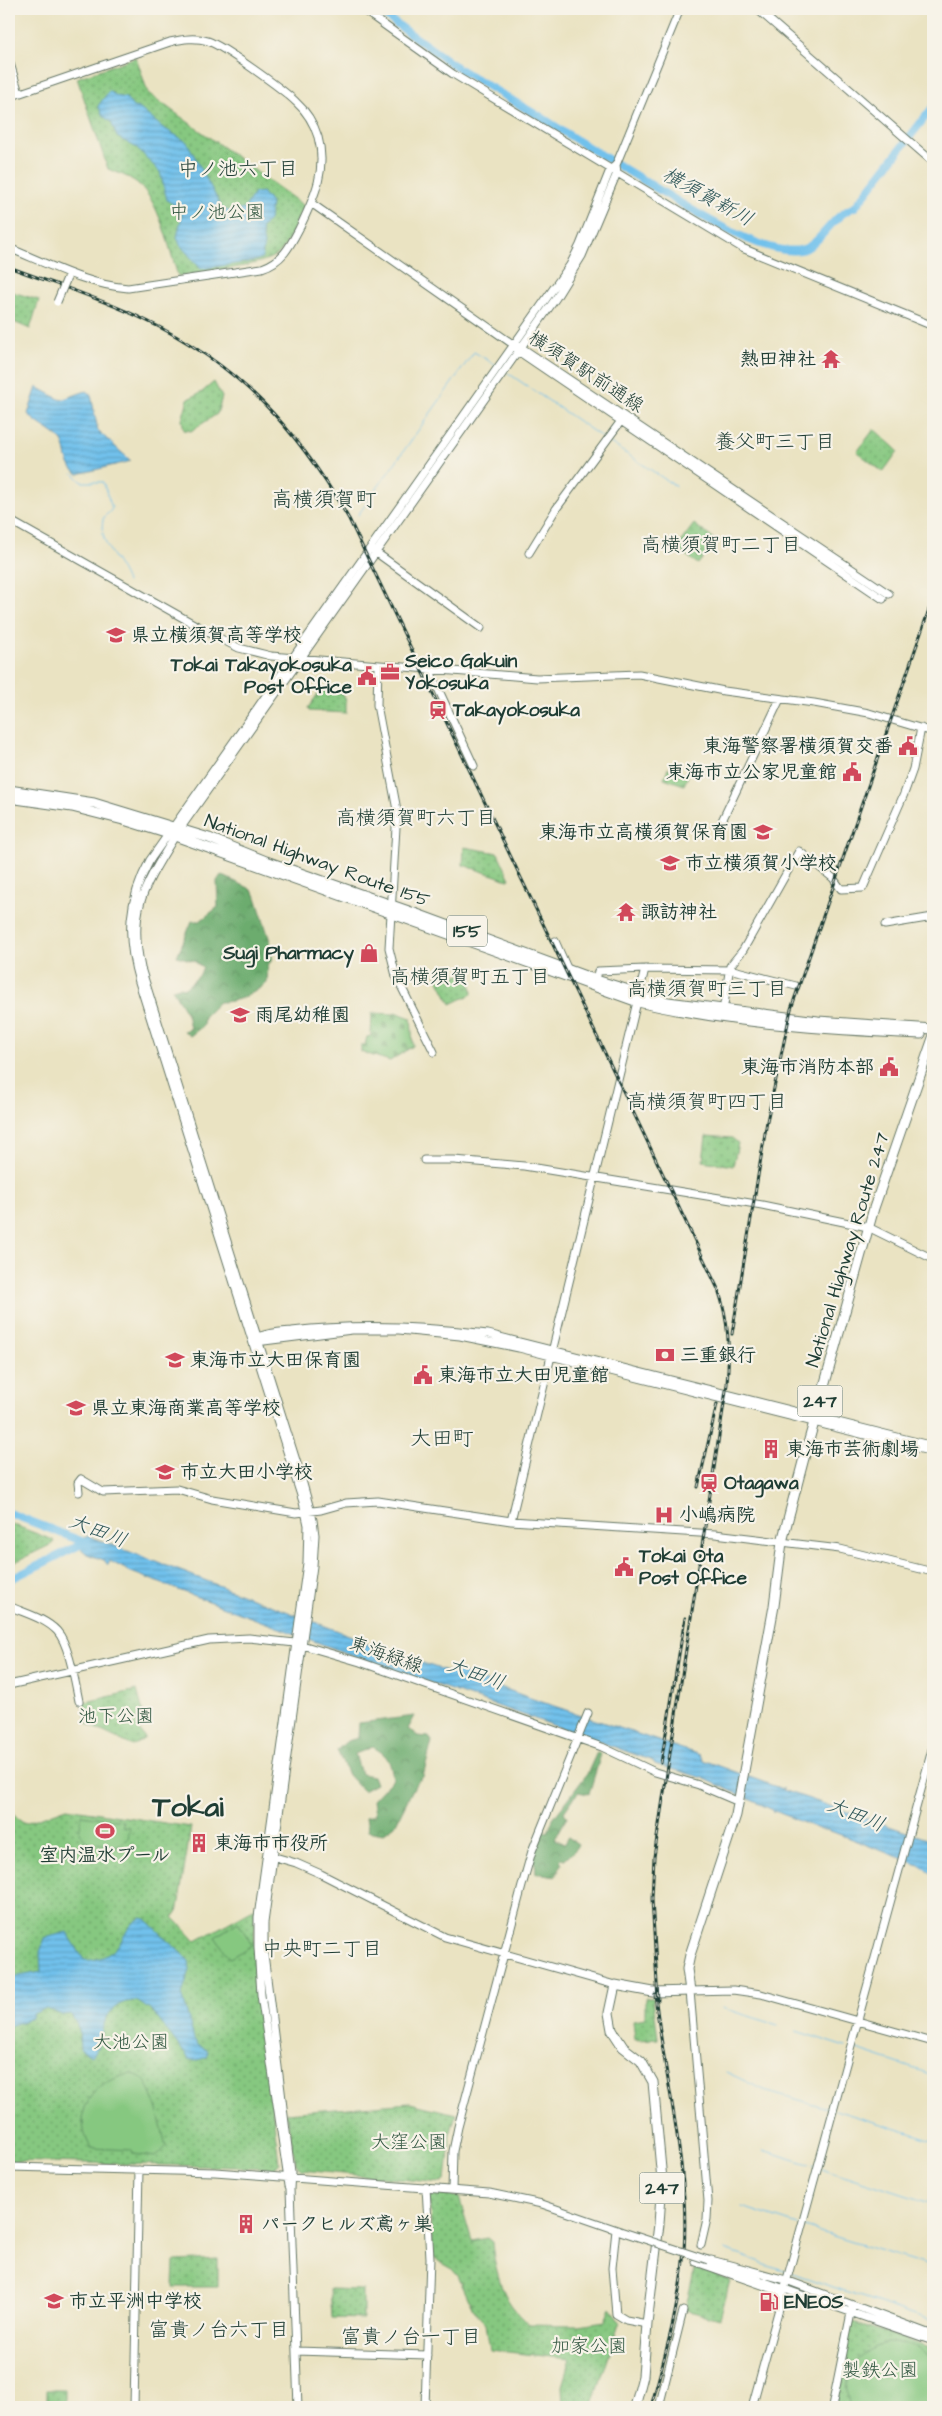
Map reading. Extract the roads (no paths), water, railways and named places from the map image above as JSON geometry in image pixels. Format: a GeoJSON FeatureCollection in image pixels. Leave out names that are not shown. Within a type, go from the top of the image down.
{"type":"FeatureCollection","features":[{"type":"Feature","properties":{"kind":"highway","name":"National Highway Route 155"},"geometry":{"type":"LineString","coordinates":[[9,790],[94,803],[639,998],[698,1015],[862,1032],[933,1036]]}},
{"type":"Feature","properties":{"kind":"highway","name":"National Highway Route 155"},"geometry":{"type":"LineString","coordinates":[[9,798],[36,800],[175,832]]}},
{"type":"Feature","properties":{"kind":"highway","name":"National Highway Route 155"},"geometry":{"type":"LineString","coordinates":[[391,909],[567,968],[639,998],[723,1011],[818,1021],[933,1029]]}},
{"type":"Feature","properties":{"kind":"highway","name":"National Highway Route 247"},"geometry":{"type":"LineString","coordinates":[[690,1991],[687,1969],[690,1955],[724,1854],[739,1799],[774,1606],[782,1542],[868,1227],[933,1036]]}},
{"type":"Feature","properties":{"kind":"highway"},"geometry":{"type":"LineString","coordinates":[[615,1985],[653,1992],[690,1991]]}},
{"type":"Feature","properties":{"kind":"highway","name":"247"},"geometry":{"type":"LineString","coordinates":[[615,1985],[609,2013],[612,2030],[620,2044],[636,2056],[649,2072],[656,2098],[662,2196],[643,2376],[635,2407]]}},
{"type":"Feature","properties":{"kind":"street"},"geometry":{"type":"LineString","coordinates":[[362,9],[454,74],[615,167],[742,248],[933,326]]}},
{"type":"Feature","properties":{"kind":"street"},"geometry":{"type":"LineString","coordinates":[[298,2407],[290,2189],[264,1954],[264,1923],[269,1855],[302,1617],[309,1550],[308,1512],[257,1340],[141,968],[136,947],[137,915],[140,900],[152,873],[175,832],[582,256],[615,167],[680,9]]}},
{"type":"Feature","properties":{"kind":"street"},"geometry":{"type":"LineString","coordinates":[[757,9],[933,162]]}},
{"type":"Feature","properties":{"kind":"street"},"geometry":{"type":"LineString","coordinates":[[9,97],[170,42],[196,38],[209,42],[290,97],[308,116],[316,130],[322,168],[311,203],[286,254],[270,266],[128,288],[68,275],[9,248]]}},
{"type":"Feature","properties":{"kind":"street"},"geometry":{"type":"LineString","coordinates":[[9,60],[19,93]]}},
{"type":"Feature","properties":{"kind":"street"},"geometry":{"type":"LineString","coordinates":[[311,203],[518,347]]}},
{"type":"Feature","properties":{"kind":"street"},"geometry":{"type":"LineString","coordinates":[[57,304],[68,275]]}},
{"type":"Feature","properties":{"kind":"street","name":"横須賀駅前通線"},"geometry":{"type":"LineString","coordinates":[[518,347],[798,535],[886,597],[621,421],[518,347]]}},
{"type":"Feature","properties":{"kind":"street"},"geometry":{"type":"LineString","coordinates":[[528,553],[556,509],[621,421]]}},
{"type":"Feature","properties":{"kind":"street"},"geometry":{"type":"LineString","coordinates":[[9,520],[239,648],[271,656],[537,678],[639,674],[724,691],[869,713],[933,732]]}},
{"type":"Feature","properties":{"kind":"street"},"geometry":{"type":"LineString","coordinates":[[373,551],[481,628]]}},
{"type":"Feature","properties":{"kind":"street"},"geometry":{"type":"LineString","coordinates":[[378,665],[377,705],[397,810],[389,941],[392,965],[434,1052]]}},
{"type":"Feature","properties":{"kind":"street"},"geometry":{"type":"LineString","coordinates":[[429,669],[474,766]]}},
{"type":"Feature","properties":{"kind":"street"},"geometry":{"type":"LineString","coordinates":[[719,827],[780,699]]}},
{"type":"Feature","properties":{"kind":"street"},"geometry":{"type":"LineString","coordinates":[[723,1011],[728,970],[743,950],[799,851],[833,878],[840,889],[863,888],[904,794],[913,769],[921,728]]}},
{"type":"Feature","properties":{"kind":"street"},"geometry":{"type":"LineString","coordinates":[[885,926],[933,917]]}},
{"type":"Feature","properties":{"kind":"street"},"geometry":{"type":"LineString","coordinates":[[555,941],[567,968]]}},
{"type":"Feature","properties":{"kind":"street"},"geometry":{"type":"LineString","coordinates":[[511,1521],[596,1178],[645,969]]}},
{"type":"Feature","properties":{"kind":"street"},"geometry":{"type":"LineString","coordinates":[[596,980],[598,971],[645,969],[728,970],[796,986]]}},
{"type":"Feature","properties":{"kind":"street"},"geometry":{"type":"LineString","coordinates":[[424,1160],[524,1166],[762,1205],[868,1227],[933,1259]]}},
{"type":"Feature","properties":{"kind":"street"},"geometry":{"type":"LineString","coordinates":[[257,1340],[343,1331],[399,1330],[460,1336],[553,1353],[933,1446]]}},
{"type":"Feature","properties":{"kind":"street"},"geometry":{"type":"LineString","coordinates":[[815,1418],[933,1452]]}},
{"type":"Feature","properties":{"kind":"street"},"geometry":{"type":"LineString","coordinates":[[79,1492],[78,1483],[81,1479],[103,1492],[177,1489],[212,1499],[308,1512],[346,1503],[378,1501],[511,1521],[698,1532],[840,1549],[933,1572]]}},
{"type":"Feature","properties":{"kind":"street"},"geometry":{"type":"LineString","coordinates":[[9,1606],[48,1624],[58,1632],[65,1646],[80,1700]]}},
{"type":"Feature","properties":{"kind":"street","name":"東海緑線"},"geometry":{"type":"LineString","coordinates":[[9,1685],[218,1639],[249,1638],[299,1641],[580,1738],[611,1750],[655,1772],[739,1799]]}},
{"type":"Feature","properties":{"kind":"street"},"geometry":{"type":"LineString","coordinates":[[452,2190],[453,2151],[458,2127],[532,1851],[588,1715]]}},
{"type":"Feature","properties":{"kind":"street"},"geometry":{"type":"LineString","coordinates":[[752,2407],[933,1746]]}},
{"type":"Feature","properties":{"kind":"street"},"geometry":{"type":"LineString","coordinates":[[269,1855],[296,1862],[445,1937],[615,1985]]}},
{"type":"Feature","properties":{"kind":"street"},"geometry":{"type":"LineString","coordinates":[[701,2245],[707,2219],[708,2200],[690,1991],[746,1991],[933,2042]]}},
{"type":"Feature","properties":{"kind":"street"},"geometry":{"type":"LineString","coordinates":[[9,2167],[289,2176],[513,2197],[542,2204],[708,2260],[786,2280],[933,2341]]}},
{"type":"Feature","properties":{"kind":"street"},"geometry":{"type":"LineString","coordinates":[[134,2407],[139,2170]]}},
{"type":"Feature","properties":{"kind":"street"},"geometry":{"type":"LineString","coordinates":[[425,2407],[430,2258],[426,2188]]}},
{"type":"Feature","properties":{"kind":"street"},"geometry":{"type":"LineString","coordinates":[[618,2231],[612,2268],[616,2314],[626,2320],[647,2324]]}},
{"type":"Feature","properties":{"kind":"street"},"geometry":{"type":"LineString","coordinates":[[696,2262],[783,2290],[852,2308],[933,2335]]}},
{"type":"Feature","properties":{"kind":"street"},"geometry":{"type":"LineString","coordinates":[[716,2262],[783,2290]]}},
{"type":"Feature","properties":{"kind":"street"},"geometry":{"type":"LineString","coordinates":[[832,2407],[852,2308]]}},
{"type":"Feature","properties":{"kind":"street"},"geometry":{"type":"LineString","coordinates":[[659,2407],[683,2311]]}},
{"type":"Feature","properties":{"kind":"street"},"geometry":{"type":"LineString","coordinates":[[296,2352],[427,2355]]}},
{"type":"Feature","properties":{"kind":"water"},"geometry":{"type":"Polygon","coordinates":[[[109,91],[117,96],[126,98],[133,107],[139,108],[162,127],[187,142],[222,208],[231,212],[244,209],[254,193],[262,192],[271,203],[269,220],[261,228],[264,244],[262,258],[254,261],[201,269],[180,245],[177,237],[182,215],[178,208],[167,200],[160,172],[137,148],[117,137],[111,122],[103,116],[98,106],[109,91]]]}},
{"type":"Feature","properties":{"kind":"water"},"geometry":{"type":"Polygon","coordinates":[[[37,387],[61,400],[86,391],[91,395],[98,431],[131,461],[78,474],[73,470],[68,461],[61,440],[28,414],[37,387]]]}},
{"type":"Feature","properties":{"kind":"water"},"geometry":{"type":"Polygon","coordinates":[[[88,1536],[362,1640],[363,1643],[452,1673],[456,1671],[700,1755],[703,1760],[782,1789],[783,1787],[783,1790],[933,1841],[933,1874],[919,1865],[828,1830],[821,1830],[775,1811],[773,1813],[773,1810],[703,1778],[655,1764],[653,1761],[591,1740],[590,1738],[404,1675],[131,1572],[110,1561],[108,1565],[104,1560],[87,1554],[75,1543],[88,1536]]]}},
{"type":"Feature","properties":{"kind":"water"},"geometry":{"type":"Polygon","coordinates":[[[141,1918],[146,1919],[189,1961],[190,1970],[182,1994],[194,2039],[198,2045],[208,2051],[207,2057],[195,2061],[189,2059],[153,2012],[137,2001],[124,2003],[114,2008],[108,2016],[95,2052],[91,2056],[80,2049],[79,2029],[71,2014],[62,2015],[46,2008],[33,2014],[32,2018],[9,2026],[9,1978],[41,1972],[40,1952],[45,1938],[67,1932],[84,1960],[94,1960],[103,1957],[116,1948],[130,1927],[141,1918]]]}},
{"type":"Feature","properties":{"kind":"waterway","name":"横須賀新川"},"geometry":{"type":"LineString","coordinates":[[376,9],[455,66]]}},
{"type":"Feature","properties":{"kind":"waterway","name":"横須賀新川"},"geometry":{"type":"LineString","coordinates":[[461,70],[535,114]]}},
{"type":"Feature","properties":{"kind":"waterway","name":"横須賀新川"},"geometry":{"type":"LineString","coordinates":[[540,116],[719,226],[763,245],[783,250],[800,250],[814,243],[839,217],[855,207],[933,107]]}},
{"type":"Feature","properties":{"kind":"waterway"},"geometry":{"type":"LineString","coordinates":[[358,515],[474,352],[496,365]]}},
{"type":"Feature","properties":{"kind":"waterway"},"geometry":{"type":"LineString","coordinates":[[508,373],[603,438]]}},
{"type":"Feature","properties":{"kind":"waterway"},"geometry":{"type":"LineString","coordinates":[[609,442],[675,486]]}},
{"type":"Feature","properties":{"kind":"waterway"},"geometry":{"type":"LineString","coordinates":[[73,473],[82,482],[103,482],[112,508],[103,520],[102,529],[107,545],[127,582]]}},
{"type":"Feature","properties":{"kind":"waterway","name":"大田川"},"geometry":{"type":"LineString","coordinates":[[9,1513],[89,1544]]}},
{"type":"Feature","properties":{"kind":"waterway"},"geometry":{"type":"LineString","coordinates":[[9,1580],[84,1543]]}},
{"type":"Feature","properties":{"kind":"waterway"},"geometry":{"type":"LineString","coordinates":[[722,2008],[778,2025]]}},
{"type":"Feature","properties":{"kind":"waterway"},"geometry":{"type":"LineString","coordinates":[[796,2031],[846,2047]]}},
{"type":"Feature","properties":{"kind":"waterway"},"geometry":{"type":"LineString","coordinates":[[854,2049],[933,2075]]}},
{"type":"Feature","properties":{"kind":"waterway"},"geometry":{"type":"LineString","coordinates":[[726,2072],[764,2090],[831,2109]]}},
{"type":"Feature","properties":{"kind":"waterway"},"geometry":{"type":"LineString","coordinates":[[835,2110],[933,2140]]}},
{"type":"Feature","properties":{"kind":"waterway"},"geometry":{"type":"LineString","coordinates":[[763,2150],[815,2166]]}},
{"type":"Feature","properties":{"kind":"waterway"},"geometry":{"type":"LineString","coordinates":[[821,2168],[933,2204]]}},
{"type":"Feature","properties":{"kind":"waterway"},"geometry":{"type":"LineString","coordinates":[[742,2207],[798,2225]]}},
{"type":"Feature","properties":{"kind":"waterway"},"geometry":{"type":"LineString","coordinates":[[804,2227],[933,2267]]}},
{"type":"Feature","properties":{"kind":"waterway"},"geometry":{"type":"LineString","coordinates":[[725,2250],[786,2271]]}},
{"type":"Feature","properties":{"kind":"waterway"},"geometry":{"type":"LineString","coordinates":[[792,2273],[933,2321]]}},
{"type":"Feature","properties":{"kind":"railway"},"geometry":{"type":"LineString","coordinates":[[9,267],[110,304],[177,337],[208,357],[237,378],[262,402],[286,428],[329,486],[349,519],[718,1289],[728,1336],[727,1384],[654,1857],[652,1899],[658,2000]]}},
{"type":"Feature","properties":{"kind":"railway"},"geometry":{"type":"LineString","coordinates":[[732,1334],[767,1121],[791,1009],[933,598]]}},
{"type":"Feature","properties":{"kind":"railway"},"geometry":{"type":"LineString","coordinates":[[698,1487],[717,1404]]}},
{"type":"Feature","properties":{"kind":"railway"},"geometry":{"type":"LineString","coordinates":[[661,1763],[685,1618]]}},
{"type":"Feature","properties":{"kind":"railway"},"geometry":{"type":"LineString","coordinates":[[651,2407],[679,2291],[684,2251],[685,2219],[680,2154],[655,1994]]}},
{"type":"Feature","properties":{"kind":"place","name":"熱田神社"},"geometry":{"type":"Point","coordinates":[831,359]}},
{"type":"Feature","properties":{"kind":"place","name":"県立横須賀高等学校"},"geometry":{"type":"Point","coordinates":[116,635]}},
{"type":"Feature","properties":{"kind":"place","name":"Seico Gakuin Yokosuka"},"geometry":{"type":"Point","coordinates":[390,672]}},
{"type":"Feature","properties":{"kind":"place","name":"Tokai Takayokosuka Post Office"},"geometry":{"type":"Point","coordinates":[367,676]}},
{"type":"Feature","properties":{"kind":"place","name":"Takayokosuka"},"geometry":{"type":"Point","coordinates":[438,710]}},
{"type":"Feature","properties":{"kind":"place","name":"東海警察署横須賀交番"},"geometry":{"type":"Point","coordinates":[908,746]}},
{"type":"Feature","properties":{"kind":"place","name":"東海市立公家児童館"},"geometry":{"type":"Point","coordinates":[852,772]}},
{"type":"Feature","properties":{"kind":"place","name":"東海市立高横須賀保育園"},"geometry":{"type":"Point","coordinates":[763,832]}},
{"type":"Feature","properties":{"kind":"place","name":"市立横須賀小学校"},"geometry":{"type":"Point","coordinates":[670,863]}},
{"type":"Feature","properties":{"kind":"place","name":"諏訪神社"},"geometry":{"type":"Point","coordinates":[626,912]}},
{"type":"Feature","properties":{"kind":"place","name":"Sugi Pharmacy"},"geometry":{"type":"Point","coordinates":[369,953]}},
{"type":"Feature","properties":{"kind":"place","name":"雨尾幼稚園"},"geometry":{"type":"Point","coordinates":[240,1015]}},
{"type":"Feature","properties":{"kind":"place","name":"東海市消防本部"},"geometry":{"type":"Point","coordinates":[889,1067]}},
{"type":"Feature","properties":{"kind":"place","name":"三重銀行"},"geometry":{"type":"Point","coordinates":[665,1355]}},
{"type":"Feature","properties":{"kind":"place","name":"東海市立大田保育園"},"geometry":{"type":"Point","coordinates":[175,1360]}},
{"type":"Feature","properties":{"kind":"place","name":"東海市立大田児童館"},"geometry":{"type":"Point","coordinates":[423,1375]}},
{"type":"Feature","properties":{"kind":"place","name":"県立東海商業高等学校"},"geometry":{"type":"Point","coordinates":[76,1408]}},
{"type":"Feature","properties":{"kind":"place","name":"東海市芸術劇場"},"geometry":{"type":"Point","coordinates":[771,1449]}},
{"type":"Feature","properties":{"kind":"place","name":"市立大田小学校"},"geometry":{"type":"Point","coordinates":[165,1472]}},
{"type":"Feature","properties":{"kind":"place","name":"Otagawa"},"geometry":{"type":"Point","coordinates":[709,1483]}},
{"type":"Feature","properties":{"kind":"place","name":"小嶋病院"},"geometry":{"type":"Point","coordinates":[664,1515]}},
{"type":"Feature","properties":{"kind":"place","name":"Tokai Ota Post Office"},"geometry":{"type":"Point","coordinates":[624,1567]}},
{"type":"Feature","properties":{"kind":"place","name":"室内温水プール"},"geometry":{"type":"Point","coordinates":[105,1831]}},
{"type":"Feature","properties":{"kind":"place","name":"東海市市役所"},"geometry":{"type":"Point","coordinates":[199,1843]}},
{"type":"Feature","properties":{"kind":"place","name":"パークヒルズ鳶ヶ巣"},"geometry":{"type":"Point","coordinates":[246,2224]}},
{"type":"Feature","properties":{"kind":"place","name":"市立平洲中学校"},"geometry":{"type":"Point","coordinates":[54,2301]}},
{"type":"Feature","properties":{"kind":"place","name":"ENEOS"},"geometry":{"type":"Point","coordinates":[769,2302]}},
{"type":"Feature","properties":{"kind":"district","name":"中ノ池六丁目"},"geometry":{"type":"Point","coordinates":[238,169]}},
{"type":"Feature","properties":{"kind":"district","name":"養父町三丁目"},"geometry":{"type":"Point","coordinates":[775,442]}},
{"type":"Feature","properties":{"kind":"district","name":"高横須賀町"},"geometry":{"type":"Point","coordinates":[324,499]}},
{"type":"Feature","properties":{"kind":"district","name":"高横須賀町二丁目"},"geometry":{"type":"Point","coordinates":[721,545]}},
{"type":"Feature","properties":{"kind":"district","name":"高横須賀町六丁目"},"geometry":{"type":"Point","coordinates":[416,818]}},
{"type":"Feature","properties":{"kind":"district","name":"高横須賀町五丁目"},"geometry":{"type":"Point","coordinates":[470,977]}},
{"type":"Feature","properties":{"kind":"district","name":"高横須賀町三丁目"},"geometry":{"type":"Point","coordinates":[707,989]}},
{"type":"Feature","properties":{"kind":"district","name":"高横須賀町四丁目"},"geometry":{"type":"Point","coordinates":[707,1102]}},
{"type":"Feature","properties":{"kind":"district","name":"大田町"},"geometry":{"type":"Point","coordinates":[442,1438]}},
{"type":"Feature","properties":{"kind":"district","name":"Tokai"},"geometry":{"type":"Point","coordinates":[188,1807]}},
{"type":"Feature","properties":{"kind":"district","name":"中央町二丁目"},"geometry":{"type":"Point","coordinates":[322,1949]}},
{"type":"Feature","properties":{"kind":"district","name":"富貴ノ台六丁目"},"geometry":{"type":"Point","coordinates":[219,2330]}},
{"type":"Feature","properties":{"kind":"district","name":"富貴ノ台一丁目"},"geometry":{"type":"Point","coordinates":[411,2337]}},
{"type":"Feature","properties":{"kind":"park label","name":"中ノ池公園"},"geometry":{"type":"Point","coordinates":[217,212]}},
{"type":"Feature","properties":{"kind":"park label","name":"池下公園"},"geometry":{"type":"Point","coordinates":[116,1716]}},
{"type":"Feature","properties":{"kind":"park label","name":"大池公園"},"geometry":{"type":"Point","coordinates":[131,2042]}},
{"type":"Feature","properties":{"kind":"park label","name":"大窪公園"},"geometry":{"type":"Point","coordinates":[409,2142]}},
{"type":"Feature","properties":{"kind":"park label","name":"加家公園"},"geometry":{"type":"Point","coordinates":[589,2346]}},
{"type":"Feature","properties":{"kind":"park label","name":"製鉄公園"},"geometry":{"type":"Point","coordinates":[880,2370]}}]}
